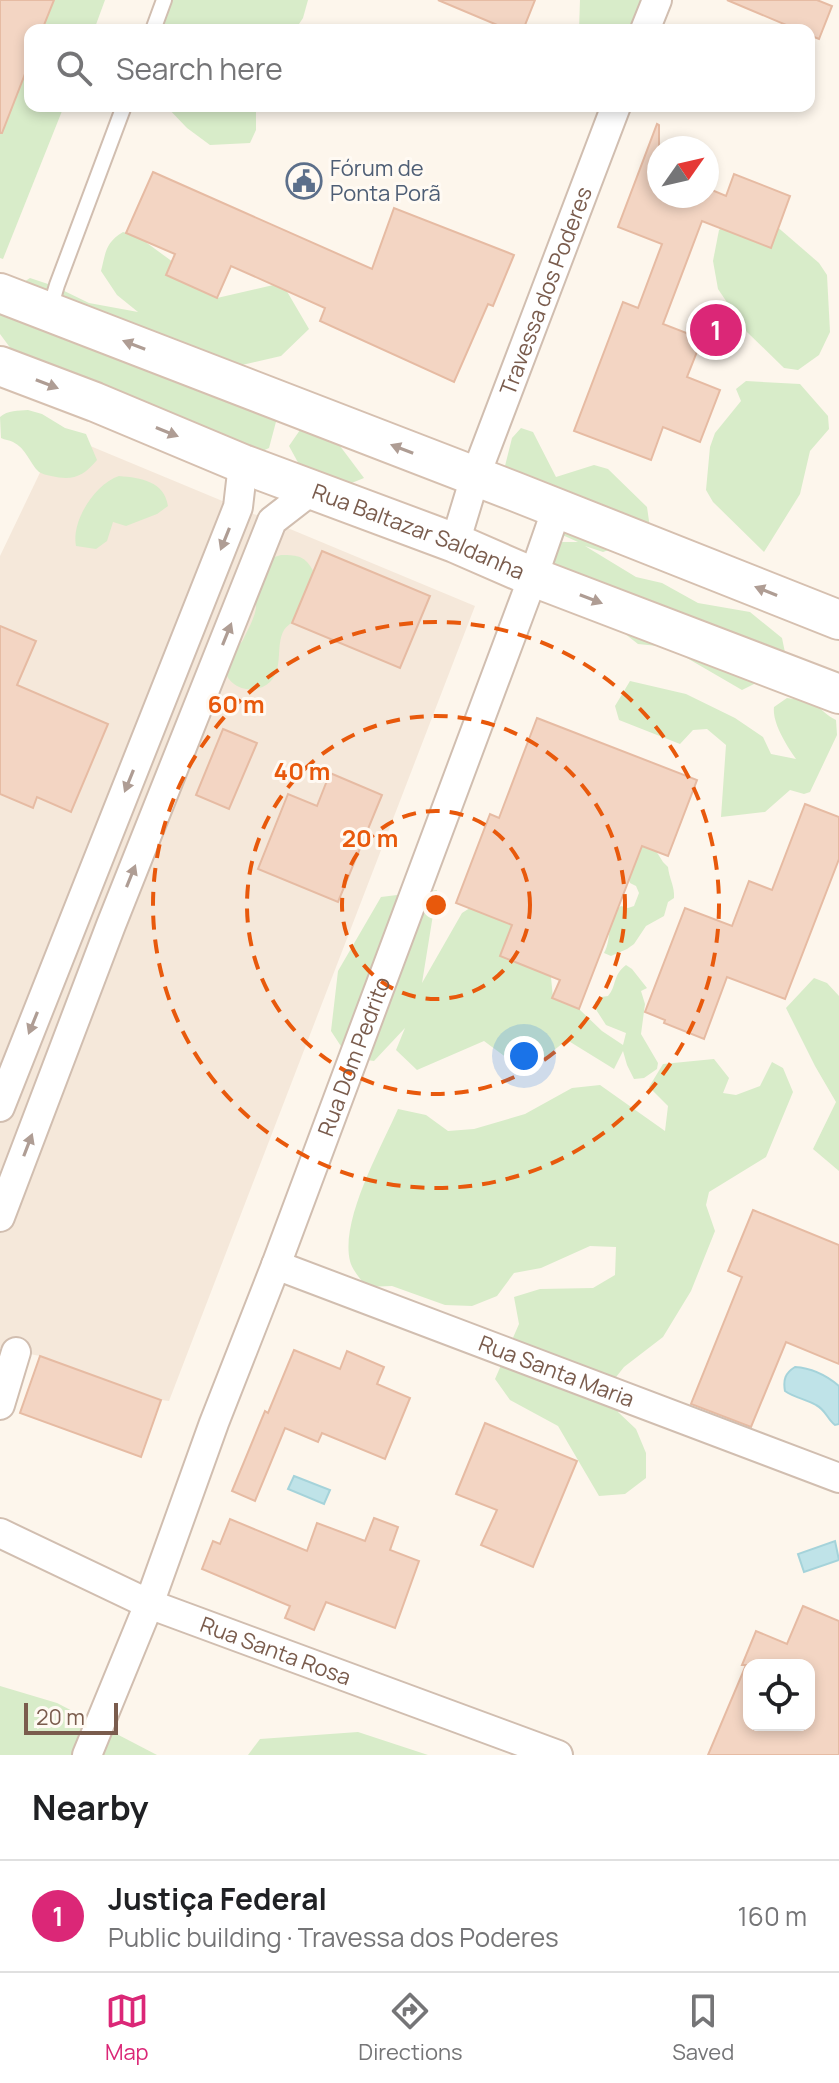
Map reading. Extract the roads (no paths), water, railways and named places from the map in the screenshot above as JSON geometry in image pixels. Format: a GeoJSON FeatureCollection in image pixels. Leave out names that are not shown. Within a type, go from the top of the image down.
{"type":"FeatureCollection","features":[{"type":"Feature","properties":{"kind":"main road"},"geometry":{"type":"LineString","coordinates":[[0,293],[839,620]]}},
{"type":"Feature","properties":{"kind":"main road","name":"Rua Baltazar Saldanha"},"geometry":{"type":"LineString","coordinates":[[0,366],[243,464],[455,543],[533,577],[839,694]]}},
{"type":"Feature","properties":{"kind":"street"},"geometry":{"type":"LineString","coordinates":[[647,24],[657,0]]}},
{"type":"Feature","properties":{"kind":"street","name":"Travessa dos Poderes"},"geometry":{"type":"LineString","coordinates":[[455,543],[475,477],[614,112]]}},
{"type":"Feature","properties":{"kind":"street"},"geometry":{"type":"LineString","coordinates":[[0,1107],[238,507],[243,464]]}},
{"type":"Feature","properties":{"kind":"street"},"geometry":{"type":"LineString","coordinates":[[0,1217],[111,925],[272,521],[312,490]]}},
{"type":"Feature","properties":{"kind":"street","name":"Rua Dom Pedrito"},"geometry":{"type":"LineString","coordinates":[[87,1755],[149,1604],[557,508]]}},
{"type":"Feature","properties":{"kind":"street"},"geometry":{"type":"LineString","coordinates":[[78,911],[111,925]]}},
{"type":"Feature","properties":{"kind":"street","name":"Rua Santa Maria"},"geometry":{"type":"LineString","coordinates":[[276,1265],[839,1478]]}},
{"type":"Feature","properties":{"kind":"street"},"geometry":{"type":"LineString","coordinates":[[0,1405],[16,1352]]}},
{"type":"Feature","properties":{"kind":"street","name":"Rua Santa Rosa"},"geometry":{"type":"LineString","coordinates":[[0,1533],[149,1604],[558,1755]]}},
{"type":"Feature","properties":{"kind":"lane"},"geometry":{"type":"LineString","coordinates":[[155,24],[164,0]]}},
{"type":"Feature","properties":{"kind":"lane"},"geometry":{"type":"LineString","coordinates":[[49,312],[122,112]]}},
{"type":"Feature","properties":{"kind":"water"},"geometry":{"type":"Polygon","coordinates":[[[795,1367],[818,1373],[839,1386],[839,1424],[835,1425],[819,1407],[785,1391],[786,1377],[795,1367]]]}},
{"type":"Feature","properties":{"kind":"water"},"geometry":{"type":"Polygon","coordinates":[[[294,1476],[330,1490],[324,1504],[288,1489],[294,1476]]]}},
{"type":"Feature","properties":{"kind":"water"},"geometry":{"type":"Polygon","coordinates":[[[835,1541],[839,1560],[804,1572],[798,1554],[835,1541]]]}},
{"type":"Feature","properties":{"kind":"place","name":"Fórum de Ponta Porã"},"geometry":{"type":"Point","coordinates":[304,181]}},
{"type":"Feature","properties":{"kind":"place","name":"Justiça Federal"},"geometry":{"type":"Point","coordinates":[716,330]}}]}
